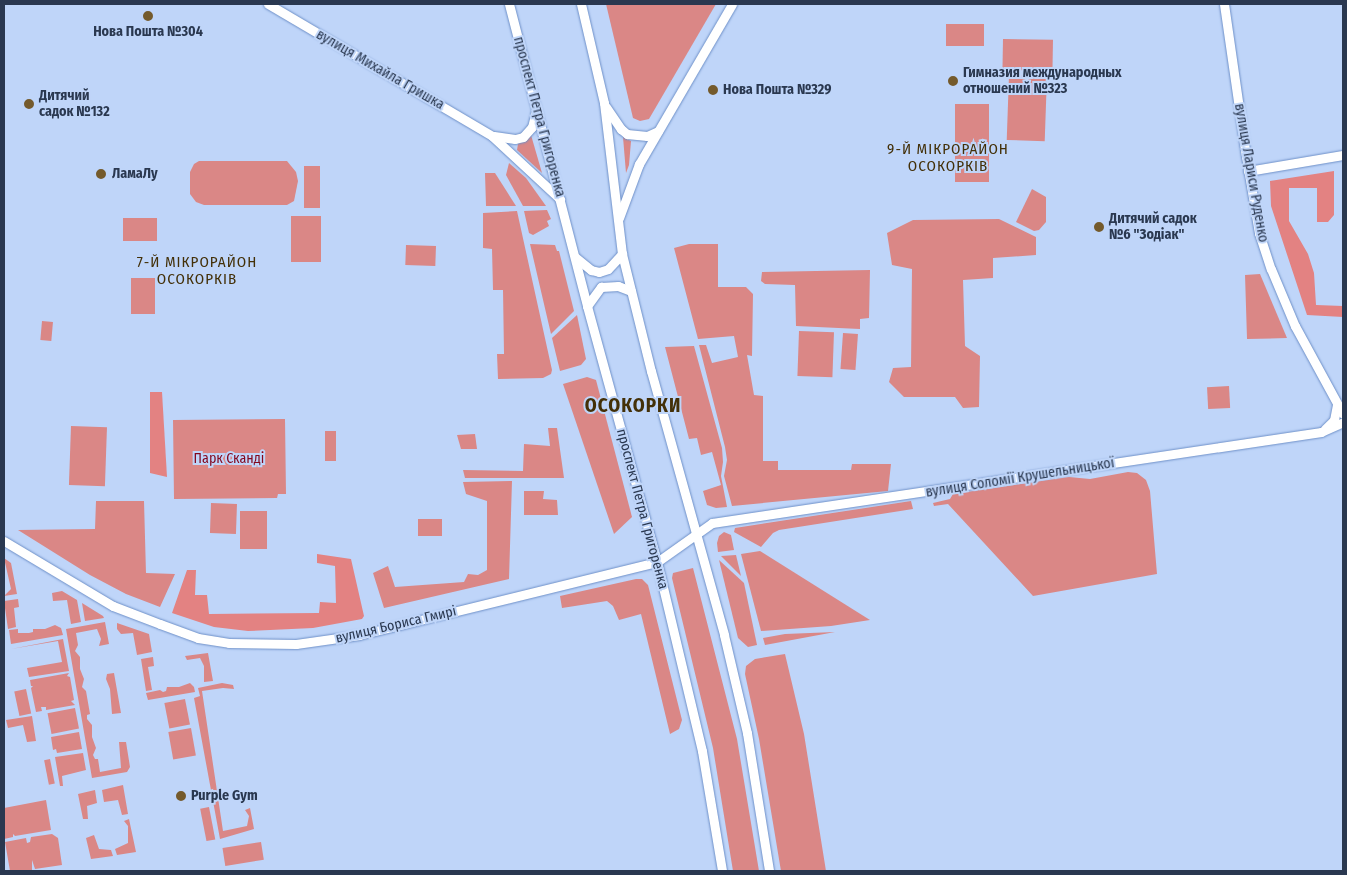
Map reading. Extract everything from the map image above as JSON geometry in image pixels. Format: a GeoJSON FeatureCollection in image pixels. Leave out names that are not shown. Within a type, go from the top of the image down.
{"type":"FeatureCollection","features":[{"type":"Feature","properties":{"kind":"street","name":"вулиця Михайла Гришка"},"geometry":{"type":"LineString","coordinates":[[268,4],[492,136],[560,200]]}},
{"type":"Feature","properties":{"kind":"street","name":"проспект Петра Григоренка"},"geometry":{"type":"LineString","coordinates":[[509,4],[587,306],[657,562],[700,742],[722,871]]}},
{"type":"Feature","properties":{"kind":"street"},"geometry":{"type":"LineString","coordinates":[[513,16],[515,4]]}},
{"type":"Feature","properties":{"kind":"street"},"geometry":{"type":"LineString","coordinates":[[581,4],[604,103],[622,254],[724,635],[743,715],[769,871]]}},
{"type":"Feature","properties":{"kind":"street"},"geometry":{"type":"LineString","coordinates":[[617,223],[632,178],[732,4]]}},
{"type":"Feature","properties":{"kind":"street","name":"вулиця Лариси Руденко"},"geometry":{"type":"LineString","coordinates":[[1224,4],[1248,171],[1259,233],[1271,269],[1305,346],[1343,414]]}},
{"type":"Feature","properties":{"kind":"street"},"geometry":{"type":"LineString","coordinates":[[604,103],[621,129],[627,134],[647,136],[660,129]]}},
{"type":"Feature","properties":{"kind":"street","name":"вулиця Михайла Гришка"},"geometry":{"type":"LineString","coordinates":[[492,136],[515,139],[523,137],[532,127],[536,106]]}},
{"type":"Feature","properties":{"kind":"street"},"geometry":{"type":"LineString","coordinates":[[1248,171],[1343,155]]}},
{"type":"Feature","properties":{"kind":"street"},"geometry":{"type":"LineString","coordinates":[[575,257],[591,270],[599,272],[608,269],[622,254]]}},
{"type":"Feature","properties":{"kind":"street"},"geometry":{"type":"LineString","coordinates":[[587,306],[601,288],[618,286],[631,291]]}},
{"type":"Feature","properties":{"kind":"street"},"geometry":{"type":"LineString","coordinates":[[1321,432],[1334,420],[1338,406]]}},
{"type":"Feature","properties":{"kind":"street","name":"вулиця Соломії Крушельницької"},"geometry":{"type":"LineString","coordinates":[[657,562],[712,523],[1321,432],[1343,422]]}},
{"type":"Feature","properties":{"kind":"street","name":"вулиця Бориса Гмирі"},"geometry":{"type":"LineString","coordinates":[[4,541],[113,606],[198,638],[257,645],[296,644],[359,635],[657,562]]}},
{"type":"Feature","properties":{"kind":"green space"},"geometry":{"type":"Polygon","coordinates":[[[606,4],[716,4],[649,119],[640,121],[633,118],[606,4]]]}},
{"type":"Feature","properties":{"kind":"green space"},"geometry":{"type":"Polygon","coordinates":[[[946,24],[984,24],[984,46],[946,46],[946,24]]]}},
{"type":"Feature","properties":{"kind":"green space"},"geometry":{"type":"Polygon","coordinates":[[[1003,39],[1053,40],[1052,71],[1002,70],[1003,39]]]}},
{"type":"Feature","properties":{"kind":"green space"},"geometry":{"type":"Polygon","coordinates":[[[1009,75],[1047,76],[1045,141],[1007,140],[1009,75]]]}},
{"type":"Feature","properties":{"kind":"green space"},"geometry":{"type":"Polygon","coordinates":[[[955,104],[989,104],[989,182],[955,182],[955,104]]]}},
{"type":"Feature","properties":{"kind":"green space"},"geometry":{"type":"Polygon","coordinates":[[[531,135],[542,173],[517,150],[518,144],[531,135]]]}},
{"type":"Feature","properties":{"kind":"green space"},"geometry":{"type":"Polygon","coordinates":[[[623,137],[631,141],[629,165],[626,173],[623,137]]]}},
{"type":"Feature","properties":{"kind":"green space"},"geometry":{"type":"Polygon","coordinates":[[[199,161],[287,161],[296,172],[298,181],[294,201],[287,205],[204,205],[196,202],[190,194],[190,172],[194,164],[199,161]]]}},
{"type":"Feature","properties":{"kind":"green space"},"geometry":{"type":"Polygon","coordinates":[[[509,163],[526,178],[546,206],[523,206],[506,175],[509,163]]]}},
{"type":"Feature","properties":{"kind":"green space"},"geometry":{"type":"Polygon","coordinates":[[[304,166],[320,166],[320,208],[304,208],[304,166]]]}},
{"type":"Feature","properties":{"kind":"green space"},"geometry":{"type":"Polygon","coordinates":[[[485,173],[495,173],[516,206],[486,206],[485,173]]]}},
{"type":"Feature","properties":{"kind":"green space"},"geometry":{"type":"Polygon","coordinates":[[[1032,189],[1046,197],[1046,222],[1039,230],[1034,231],[1016,222],[1032,189]]]}},
{"type":"Feature","properties":{"kind":"green space"},"geometry":{"type":"Polygon","coordinates":[[[547,210],[551,219],[547,221],[549,226],[533,235],[529,233],[524,211],[547,210]]]}},
{"type":"Feature","properties":{"kind":"green space"},"geometry":{"type":"Polygon","coordinates":[[[517,211],[552,370],[551,374],[543,378],[498,379],[497,354],[504,354],[503,290],[493,290],[492,249],[483,248],[483,213],[517,211]]]}},
{"type":"Feature","properties":{"kind":"green space"},"geometry":{"type":"Polygon","coordinates":[[[291,216],[321,216],[321,262],[291,262],[291,216]]]}},
{"type":"Feature","properties":{"kind":"green space"},"geometry":{"type":"Polygon","coordinates":[[[123,218],[157,218],[157,241],[123,241],[123,218]]]}},
{"type":"Feature","properties":{"kind":"green space"},"geometry":{"type":"Polygon","coordinates":[[[999,219],[1036,237],[1036,255],[993,258],[993,278],[963,280],[965,346],[980,356],[979,407],[963,408],[955,397],[904,397],[889,382],[893,368],[911,367],[912,269],[892,265],[887,233],[913,220],[999,219]]]}},
{"type":"Feature","properties":{"kind":"green space"},"geometry":{"type":"Polygon","coordinates":[[[530,244],[555,245],[557,251],[559,251],[574,311],[551,334],[530,244]]]}},
{"type":"Feature","properties":{"kind":"green space"},"geometry":{"type":"Polygon","coordinates":[[[689,244],[718,244],[718,287],[746,287],[753,294],[752,356],[747,355],[754,395],[763,396],[763,461],[778,461],[778,470],[851,470],[852,464],[891,464],[888,491],[732,506],[724,476],[727,460],[725,447],[699,345],[706,345],[712,363],[738,357],[734,336],[698,339],[674,248],[689,244]]]}},
{"type":"Feature","properties":{"kind":"green space"},"geometry":{"type":"Polygon","coordinates":[[[406,245],[436,246],[435,266],[405,265],[406,245]]]}},
{"type":"Feature","properties":{"kind":"green space"},"geometry":{"type":"Polygon","coordinates":[[[870,270],[869,318],[860,319],[860,329],[796,326],[795,285],[765,284],[761,281],[762,272],[870,270]]]}},
{"type":"Feature","properties":{"kind":"green space"},"geometry":{"type":"Polygon","coordinates":[[[1260,274],[1287,338],[1247,339],[1245,275],[1260,274]]]}},
{"type":"Feature","properties":{"kind":"green space"},"geometry":{"type":"Polygon","coordinates":[[[131,278],[155,278],[155,314],[131,314],[131,278]]]}},
{"type":"Feature","properties":{"kind":"green space"},"geometry":{"type":"Polygon","coordinates":[[[577,315],[586,359],[581,365],[560,371],[552,338],[577,315]]]}},
{"type":"Feature","properties":{"kind":"green space"},"geometry":{"type":"Polygon","coordinates":[[[42,321],[53,322],[51,341],[40,340],[42,321]]]}},
{"type":"Feature","properties":{"kind":"green space"},"geometry":{"type":"Polygon","coordinates":[[[799,331],[834,332],[832,377],[797,376],[799,331]]]}},
{"type":"Feature","properties":{"kind":"green space"},"geometry":{"type":"Polygon","coordinates":[[[843,333],[858,334],[855,370],[840,369],[843,333]]]}},
{"type":"Feature","properties":{"kind":"green space"},"geometry":{"type":"Polygon","coordinates":[[[694,346],[722,448],[721,476],[727,507],[716,508],[707,505],[703,491],[721,485],[712,452],[701,455],[697,438],[689,439],[665,347],[694,346]]]}},
{"type":"Feature","properties":{"kind":"green space"},"geometry":{"type":"Polygon","coordinates":[[[587,377],[596,380],[632,517],[614,534],[563,384],[587,377]]]}},
{"type":"Feature","properties":{"kind":"green space"},"geometry":{"type":"Polygon","coordinates":[[[1229,386],[1230,408],[1208,409],[1207,387],[1229,386]]]}},
{"type":"Feature","properties":{"kind":"green space","name":"Парк Сканді"},"geometry":{"type":"Polygon","coordinates":[[[285,419],[286,494],[278,494],[277,498],[174,499],[173,420],[285,419]]]}},
{"type":"Feature","properties":{"kind":"green space"},"geometry":{"type":"Polygon","coordinates":[[[71,426],[107,427],[105,486],[69,485],[71,426]]]}},
{"type":"Feature","properties":{"kind":"green space"},"geometry":{"type":"Polygon","coordinates":[[[548,428],[557,428],[564,478],[465,478],[463,470],[523,471],[524,444],[550,446],[548,428]]]}},
{"type":"Feature","properties":{"kind":"green space"},"geometry":{"type":"Polygon","coordinates":[[[325,431],[336,431],[336,461],[325,461],[325,431]]]}},
{"type":"Feature","properties":{"kind":"green space"},"geometry":{"type":"Polygon","coordinates":[[[475,434],[477,449],[461,449],[457,435],[475,434]]]}},
{"type":"Feature","properties":{"kind":"green space"},"geometry":{"type":"Polygon","coordinates":[[[1128,472],[1137,473],[1146,480],[1150,491],[1157,574],[1033,596],[948,504],[934,506],[933,503],[950,499],[953,494],[1069,477],[1090,479],[1128,472]]]}},
{"type":"Feature","properties":{"kind":"green space"},"geometry":{"type":"Polygon","coordinates":[[[512,481],[509,579],[384,608],[373,573],[388,566],[395,587],[464,582],[468,574],[478,575],[487,570],[487,501],[466,494],[463,482],[512,481]]]}},
{"type":"Feature","properties":{"kind":"green space"},"geometry":{"type":"Polygon","coordinates":[[[524,491],[544,491],[543,499],[557,500],[558,515],[524,515],[524,491]]]}},
{"type":"Feature","properties":{"kind":"green space"},"geometry":{"type":"Polygon","coordinates":[[[96,501],[144,501],[146,573],[175,574],[160,607],[126,594],[90,575],[18,530],[95,529],[96,501]]]}},
{"type":"Feature","properties":{"kind":"green space"},"geometry":{"type":"Polygon","coordinates":[[[911,501],[913,509],[779,530],[773,533],[761,547],[734,532],[735,528],[911,501]]]}},
{"type":"Feature","properties":{"kind":"green space"},"geometry":{"type":"Polygon","coordinates":[[[211,503],[237,504],[236,534],[210,533],[211,503]]]}},
{"type":"Feature","properties":{"kind":"green space"},"geometry":{"type":"Polygon","coordinates":[[[240,511],[267,511],[267,549],[240,549],[240,511]]]}},
{"type":"Feature","properties":{"kind":"green space"},"geometry":{"type":"Polygon","coordinates":[[[418,519],[442,519],[442,536],[418,536],[418,519]]]}},
{"type":"Feature","properties":{"kind":"green space"},"geometry":{"type":"Polygon","coordinates":[[[724,532],[731,535],[734,550],[718,552],[717,543],[719,536],[724,532]]]}},
{"type":"Feature","properties":{"kind":"green space"},"geometry":{"type":"Polygon","coordinates":[[[760,551],[870,620],[831,626],[761,631],[741,554],[760,551]]]}},
{"type":"Feature","properties":{"kind":"green space"},"geometry":{"type":"Polygon","coordinates":[[[736,555],[741,576],[721,556],[736,555]]]}},
{"type":"Feature","properties":{"kind":"green space"},"geometry":{"type":"Polygon","coordinates":[[[4,558],[11,563],[17,594],[4,596],[11,589],[4,558]]]}},
{"type":"Feature","properties":{"kind":"green space"},"geometry":{"type":"Polygon","coordinates":[[[719,560],[744,583],[757,645],[748,647],[738,638],[719,560]]]}},
{"type":"Feature","properties":{"kind":"green space"},"geometry":{"type":"Polygon","coordinates":[[[693,568],[737,739],[759,871],[733,871],[713,748],[672,578],[673,573],[693,568]]]}},
{"type":"Feature","properties":{"kind":"green space"},"geometry":{"type":"Polygon","coordinates":[[[642,579],[648,585],[682,720],[679,729],[670,734],[641,614],[619,620],[613,606],[607,601],[562,608],[560,596],[642,579]]]}},
{"type":"Feature","properties":{"kind":"green space"},"geometry":{"type":"Polygon","coordinates":[[[62,591],[77,600],[81,622],[71,624],[67,600],[53,601],[52,593],[62,591]]]}},
{"type":"Feature","properties":{"kind":"green space"},"geometry":{"type":"Polygon","coordinates":[[[18,599],[19,607],[14,608],[16,627],[8,629],[4,601],[18,599]]]}},
{"type":"Feature","properties":{"kind":"green space"},"geometry":{"type":"Polygon","coordinates":[[[82,603],[103,616],[104,618],[85,621],[82,603]]]}},
{"type":"Feature","properties":{"kind":"green space"},"geometry":{"type":"Polygon","coordinates":[[[105,622],[109,644],[99,646],[101,639],[97,629],[76,633],[78,645],[75,651],[80,657],[80,669],[84,679],[82,687],[86,691],[90,714],[87,715],[87,719],[92,725],[92,737],[96,748],[93,755],[95,759],[98,759],[100,772],[121,768],[119,742],[126,742],[130,767],[127,772],[92,778],[66,629],[105,622]]]}},
{"type":"Feature","properties":{"kind":"green space"},"geometry":{"type":"Polygon","coordinates":[[[117,623],[149,634],[152,652],[137,655],[133,633],[121,634],[117,629],[117,623]]]}},
{"type":"Feature","properties":{"kind":"green space"},"geometry":{"type":"Polygon","coordinates":[[[55,625],[61,628],[63,635],[11,644],[9,630],[18,629],[18,633],[29,633],[33,632],[33,629],[45,629],[55,625]]]}},
{"type":"Feature","properties":{"kind":"green space"},"geometry":{"type":"Polygon","coordinates":[[[835,632],[765,645],[763,638],[785,634],[835,632]]]}},
{"type":"Feature","properties":{"kind":"green space"},"geometry":{"type":"Polygon","coordinates":[[[63,639],[69,671],[29,677],[27,668],[62,662],[58,641],[11,649],[63,639]]]}},
{"type":"Feature","properties":{"kind":"green space"},"geometry":{"type":"Polygon","coordinates":[[[208,653],[213,681],[204,682],[204,666],[200,658],[187,660],[185,656],[208,653]]]}},
{"type":"Feature","properties":{"kind":"green space"},"geometry":{"type":"Polygon","coordinates":[[[785,654],[804,734],[826,871],[781,871],[759,739],[745,674],[746,666],[755,659],[785,654]]]}},
{"type":"Feature","properties":{"kind":"green space"},"geometry":{"type":"Polygon","coordinates":[[[153,657],[154,666],[148,667],[152,690],[146,691],[141,659],[153,657]]]}},
{"type":"Feature","properties":{"kind":"green space"},"geometry":{"type":"Polygon","coordinates":[[[69,673],[67,676],[70,677],[74,700],[71,701],[75,705],[46,710],[46,707],[41,707],[42,711],[36,712],[31,688],[33,686],[31,686],[30,680],[69,673]]]}},
{"type":"Feature","properties":{"kind":"green space"},"geometry":{"type":"Polygon","coordinates":[[[114,673],[121,713],[112,714],[110,689],[106,679],[107,674],[114,673]]]}},
{"type":"Feature","properties":{"kind":"green space"},"geometry":{"type":"Polygon","coordinates":[[[190,683],[194,687],[195,692],[148,700],[146,693],[160,690],[163,692],[166,691],[167,687],[179,687],[190,683]]]}},
{"type":"Feature","properties":{"kind":"green space"},"geometry":{"type":"Polygon","coordinates":[[[222,683],[233,685],[234,689],[223,688],[202,691],[223,831],[247,826],[249,816],[245,810],[250,808],[254,829],[220,839],[194,698],[200,696],[198,688],[222,683]]]}},
{"type":"Feature","properties":{"kind":"green space"},"geometry":{"type":"Polygon","coordinates":[[[26,689],[31,713],[19,716],[14,691],[26,689]]]}},
{"type":"Feature","properties":{"kind":"green space"},"geometry":{"type":"Polygon","coordinates":[[[185,699],[190,725],[169,729],[164,703],[185,699]]]}},
{"type":"Feature","properties":{"kind":"green space"},"geometry":{"type":"Polygon","coordinates":[[[75,708],[79,729],[52,734],[48,713],[75,708]]]}},
{"type":"Feature","properties":{"kind":"green space"},"geometry":{"type":"Polygon","coordinates":[[[32,716],[36,741],[27,742],[23,725],[8,728],[6,720],[32,716]]]}},
{"type":"Feature","properties":{"kind":"green space"},"geometry":{"type":"Polygon","coordinates":[[[191,728],[196,756],[173,760],[168,732],[191,728]]]}},
{"type":"Feature","properties":{"kind":"green space"},"geometry":{"type":"Polygon","coordinates":[[[79,732],[82,749],[57,753],[56,749],[53,750],[51,737],[79,732]]]}},
{"type":"Feature","properties":{"kind":"green space"},"geometry":{"type":"Polygon","coordinates":[[[83,753],[86,770],[62,776],[63,786],[60,786],[55,757],[83,753]]]}},
{"type":"Feature","properties":{"kind":"green space"},"geometry":{"type":"Polygon","coordinates":[[[50,759],[55,784],[49,785],[44,760],[50,759]]]}},
{"type":"Feature","properties":{"kind":"green space"},"geometry":{"type":"Polygon","coordinates":[[[123,785],[128,814],[122,815],[118,800],[104,802],[102,790],[123,785]]]}},
{"type":"Feature","properties":{"kind":"green space"},"geometry":{"type":"Polygon","coordinates":[[[95,790],[97,803],[87,806],[88,819],[83,819],[78,794],[95,790]]]}},
{"type":"Feature","properties":{"kind":"green space"},"geometry":{"type":"Polygon","coordinates":[[[46,800],[51,830],[15,836],[13,834],[13,837],[4,839],[4,808],[46,800]]]}},
{"type":"Feature","properties":{"kind":"green space"},"geometry":{"type":"Polygon","coordinates":[[[209,807],[215,839],[206,841],[200,809],[209,807]]]}},
{"type":"Feature","properties":{"kind":"green space"},"geometry":{"type":"Polygon","coordinates":[[[129,819],[136,852],[117,855],[115,849],[128,843],[128,826],[124,821],[129,819]]]}},
{"type":"Feature","properties":{"kind":"green space"},"geometry":{"type":"Polygon","coordinates":[[[52,834],[58,838],[62,865],[35,869],[32,860],[32,871],[10,871],[5,842],[26,838],[27,843],[30,842],[31,837],[52,834]]]}},
{"type":"Feature","properties":{"kind":"green space"},"geometry":{"type":"Polygon","coordinates":[[[94,835],[99,849],[111,850],[113,856],[91,859],[86,838],[94,835]]]}},
{"type":"Feature","properties":{"kind":"green space"},"geometry":{"type":"Polygon","coordinates":[[[261,842],[264,860],[225,866],[222,848],[261,842]]]}},
{"type":"Feature","properties":{"kind":"shaded area"},"geometry":{"type":"Polygon","coordinates":[[[1334,171],[1334,215],[1328,222],[1317,222],[1317,188],[1289,188],[1289,221],[1308,254],[1314,273],[1316,305],[1343,306],[1343,317],[1307,315],[1271,206],[1270,181],[1334,171]]]}},
{"type":"Feature","properties":{"kind":"shaded area"},"geometry":{"type":"Polygon","coordinates":[[[150,392],[162,392],[167,477],[150,473],[150,392]]]}},
{"type":"Feature","properties":{"kind":"shaded area"},"geometry":{"type":"Polygon","coordinates":[[[317,554],[351,559],[364,616],[362,619],[313,628],[248,631],[214,627],[172,613],[187,570],[196,570],[195,595],[207,595],[209,614],[319,613],[320,602],[336,603],[335,566],[317,563],[317,554]]]}},
{"type":"Feature","properties":{"kind":"place","name":"Нова Пошта №304"},"geometry":{"type":"Point","coordinates":[148,16]}},
{"type":"Feature","properties":{"kind":"place","name":"Гимназия международных отношений №323"},"geometry":{"type":"Point","coordinates":[953,81]}},
{"type":"Feature","properties":{"kind":"place","name":"Нова Пошта №329"},"geometry":{"type":"Point","coordinates":[713,90]}},
{"type":"Feature","properties":{"kind":"place","name":"Дитячий садок №132"},"geometry":{"type":"Point","coordinates":[29,104]}},
{"type":"Feature","properties":{"kind":"place","name":"ЛамаЛу"},"geometry":{"type":"Point","coordinates":[101,174]}},
{"type":"Feature","properties":{"kind":"place","name":"Дитячий садок №6 \"Зодіак\""},"geometry":{"type":"Point","coordinates":[1099,227]}},
{"type":"Feature","properties":{"kind":"place","name":"Purple Gym"},"geometry":{"type":"Point","coordinates":[181,796]}},
{"type":"Feature","properties":{"kind":"district","name":"9-Й МІКРОРАЙОН ОСОКОРКІВ"},"geometry":{"type":"Point","coordinates":[948,158]}},
{"type":"Feature","properties":{"kind":"district","name":"7-Й МІКРОРАЙОН ОСОКОРКІВ"},"geometry":{"type":"Point","coordinates":[197,270]}},
{"type":"Feature","properties":{"kind":"district","name":"ОСОКОРКИ"},"geometry":{"type":"Point","coordinates":[633,406]}}]}
